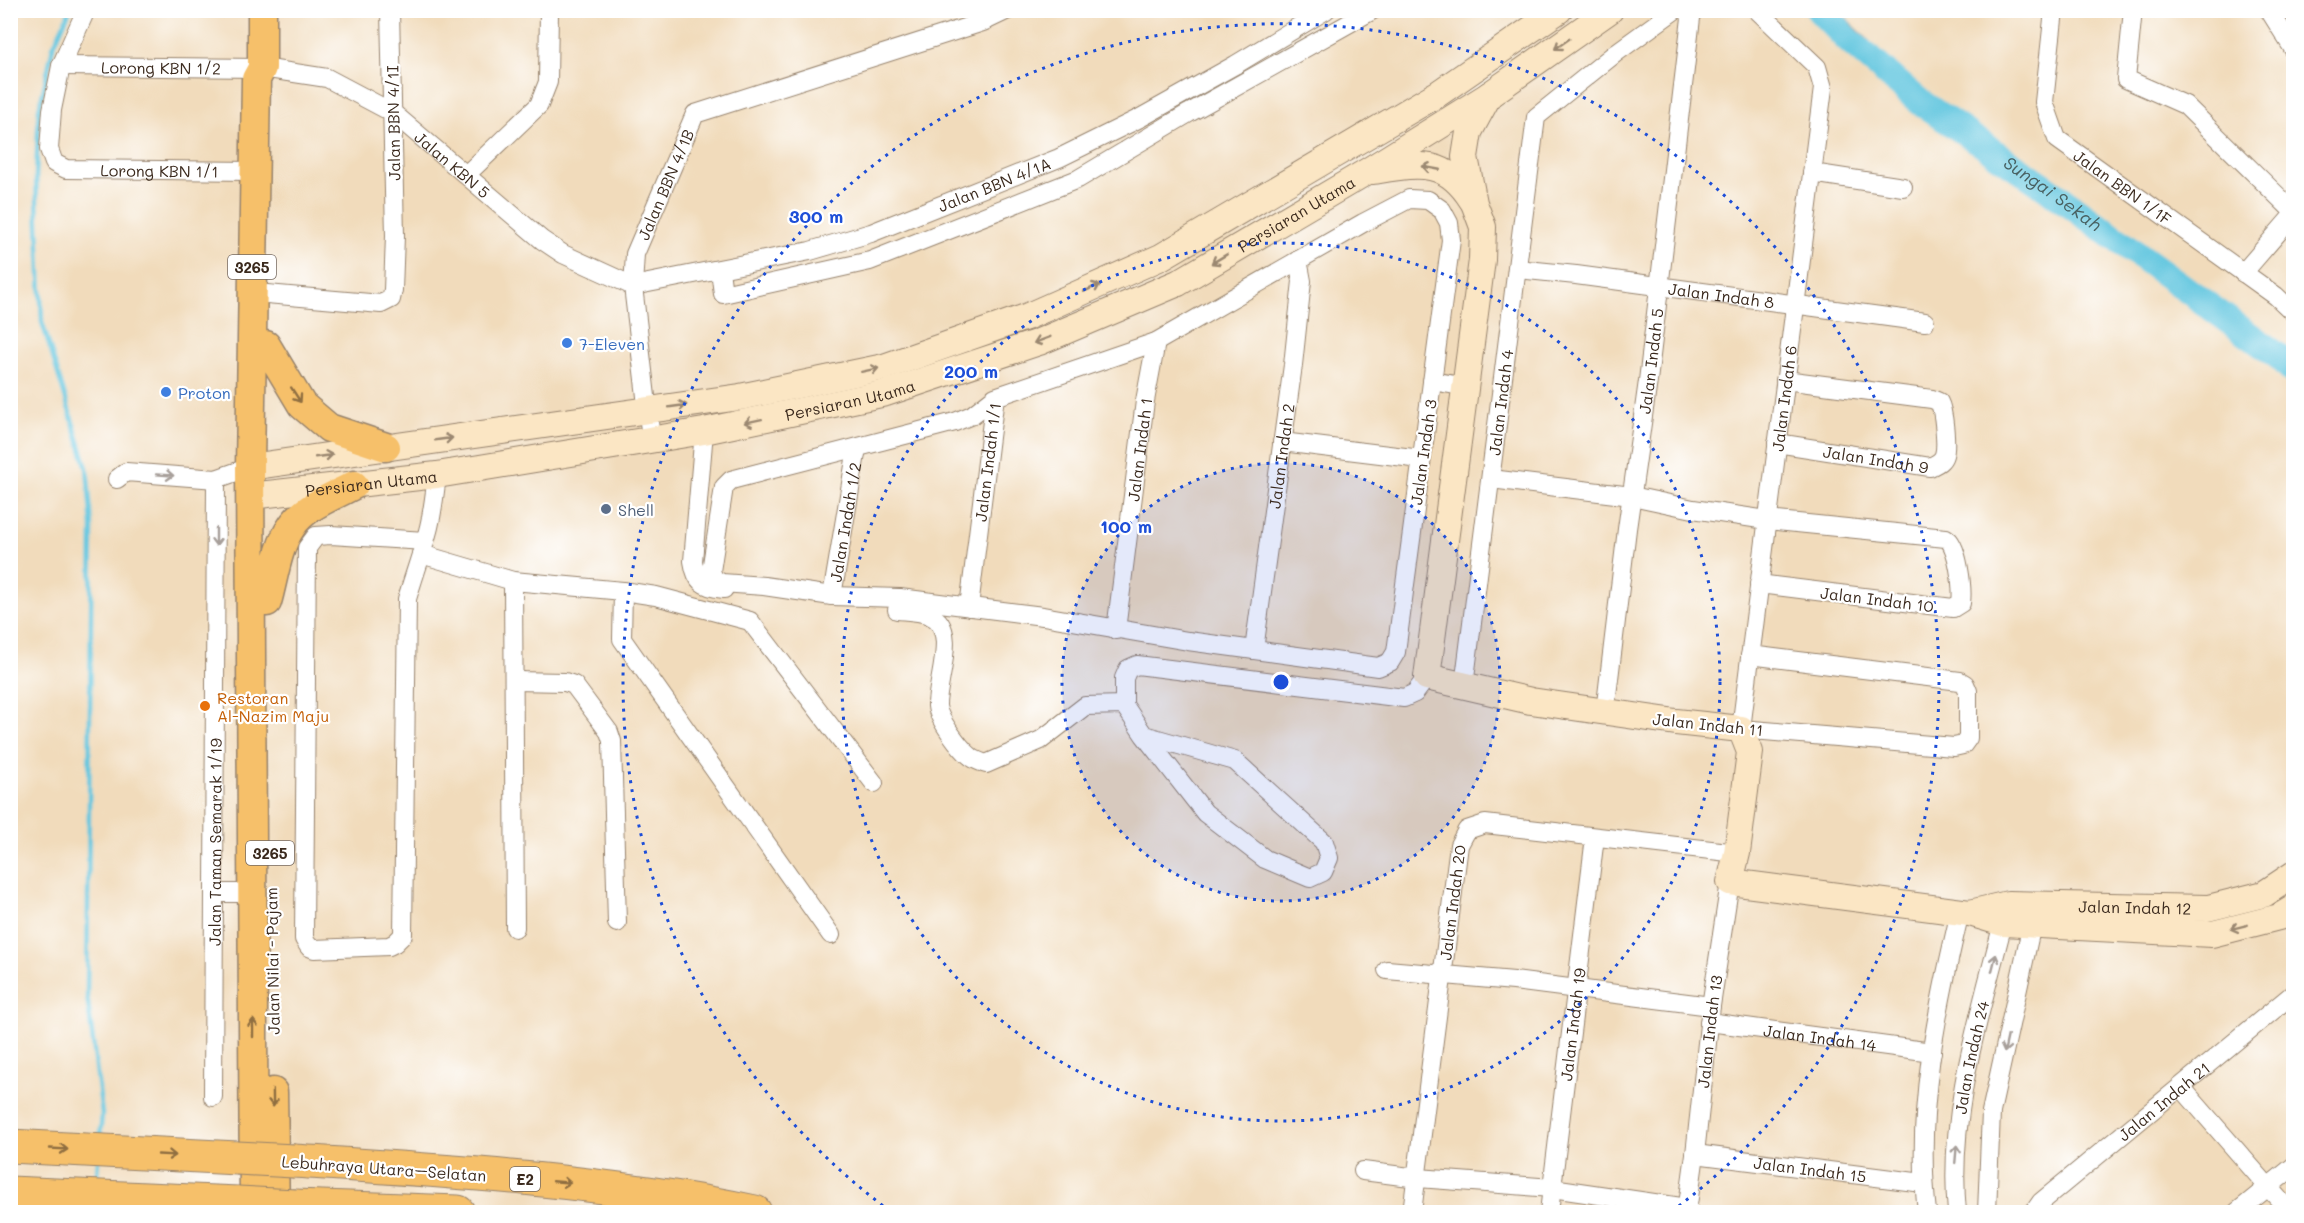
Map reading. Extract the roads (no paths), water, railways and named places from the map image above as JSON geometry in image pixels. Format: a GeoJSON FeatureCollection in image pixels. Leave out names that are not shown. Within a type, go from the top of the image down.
{"type":"FeatureCollection","features":[{"type":"Feature","properties":{"kind":"highway","name":"Lebuhraya Utara–Selatan"},"geometry":{"type":"LineString","coordinates":[[10,1146],[425,1170],[621,1188],[754,1212]]}},
{"type":"Feature","properties":{"kind":"highway"},"geometry":{"type":"LineString","coordinates":[[10,1193],[106,1197],[246,1208],[458,1212]]}},
{"type":"Feature","properties":{"kind":"main road","name":"3265"},"geometry":{"type":"LineString","coordinates":[[258,466],[267,294],[267,79],[262,68],[262,10]]}},
{"type":"Feature","properties":{"kind":"main road","name":"Persiaran Utama"},"geometry":{"type":"LineString","coordinates":[[258,466],[740,398],[884,367],[1026,317],[1161,257],[1439,93],[1559,10]]}},
{"type":"Feature","properties":{"kind":"main road","name":"Persiaran Utama"},"geometry":{"type":"LineString","coordinates":[[258,495],[437,475],[704,431],[886,393],[1039,342],[1178,283],[1366,172],[1489,95],[1610,10]]}},
{"type":"Feature","properties":{"kind":"main road","name":"3265"},"geometry":{"type":"LineString","coordinates":[[258,495],[254,171],[256,80],[262,68]]}},
{"type":"Feature","properties":{"kind":"main road"},"geometry":{"type":"LineString","coordinates":[[1427,677],[1482,260],[1483,227],[1474,203],[1465,157],[1469,132],[1489,95]]}},
{"type":"Feature","properties":{"kind":"main road"},"geometry":{"type":"LineString","coordinates":[[1366,172],[1406,166],[1429,166],[1450,172],[1463,185],[1474,203]]}},
{"type":"Feature","properties":{"kind":"main road"},"geometry":{"type":"LineString","coordinates":[[266,345],[302,405],[329,428],[386,447]]}},
{"type":"Feature","properties":{"kind":"main road"},"geometry":{"type":"LineString","coordinates":[[267,602],[282,547],[292,525],[310,509],[354,485]]}},
{"type":"Feature","properties":{"kind":"main road","name":"Jalan Nilai - Pajam"},"geometry":{"type":"LineString","coordinates":[[258,495],[267,602],[285,1209]]}},
{"type":"Feature","properties":{"kind":"main road","name":"Jalan Nilai - Pajam"},"geometry":{"type":"LineString","coordinates":[[246,1208],[258,495]]}},
{"type":"Feature","properties":{"kind":"main road","name":"Jalan Indah 11"},"geometry":{"type":"LineString","coordinates":[[1427,677],[1531,701],[1741,729]]}},
{"type":"Feature","properties":{"kind":"main road","name":"Jalan Indah 13"},"geometry":{"type":"LineString","coordinates":[[1730,882],[1737,853],[1750,752],[1741,729]]}},
{"type":"Feature","properties":{"kind":"main road","name":"Jalan Indah 12"},"geometry":{"type":"LineString","coordinates":[[2034,915],[2208,908],[2264,894],[2294,874]]}},
{"type":"Feature","properties":{"kind":"main road","name":"Jalan Indah 12"},"geometry":{"type":"LineString","coordinates":[[1730,882],[1965,913],[2034,915],[2212,934],[2279,917],[2294,908]]}},
{"type":"Feature","properties":{"kind":"street"},"geometry":{"type":"LineString","coordinates":[[61,66],[86,10]]}},
{"type":"Feature","properties":{"kind":"street","name":"Jalan BBN 4/1I"},"geometry":{"type":"LineString","coordinates":[[267,294],[381,304],[391,299],[395,236],[390,10]]}},
{"type":"Feature","properties":{"kind":"street"},"geometry":{"type":"LineString","coordinates":[[467,174],[539,105],[548,82],[549,10]]}},
{"type":"Feature","properties":{"kind":"street","name":"Jalan BBN 4/1B"},"geometry":{"type":"LineString","coordinates":[[651,439],[633,286],[635,254],[695,114],[982,16],[1008,10]]}},
{"type":"Feature","properties":{"kind":"street","name":"Jalan BBN 4/1A"},"geometry":{"type":"LineString","coordinates":[[633,286],[810,251],[871,233],[926,212],[1059,158],[1130,123],[1235,65],[1326,10]]}},
{"type":"Feature","properties":{"kind":"street"},"geometry":{"type":"LineString","coordinates":[[720,270],[723,294],[870,261],[1078,179],[1189,113],[1373,10]]}},
{"type":"Feature","properties":{"kind":"street","name":"Jalan Indah 4"},"geometry":{"type":"LineString","coordinates":[[1464,686],[1536,117],[1617,52],[1675,10]]}},
{"type":"Feature","properties":{"kind":"street","name":"Jalan Indah 5"},"geometry":{"type":"LineString","coordinates":[[1605,712],[1648,381],[1691,18],[1688,10]]}},
{"type":"Feature","properties":{"kind":"street","name":"Jalan Indah 6"},"geometry":{"type":"LineString","coordinates":[[1741,729],[1823,88],[1816,68],[1757,10]]}},
{"type":"Feature","properties":{"kind":"street","name":"Jalan BBN 1/1F"},"geometry":{"type":"LineString","coordinates":[[2054,10],[2044,102],[2057,139],[2276,296],[2294,313]]}},
{"type":"Feature","properties":{"kind":"street"},"geometry":{"type":"LineString","coordinates":[[2133,10],[2126,80],[2186,105],[2294,213],[2243,273]]}},
{"type":"Feature","properties":{"kind":"street"},"geometry":{"type":"LineString","coordinates":[[2269,10],[2294,50]]}},
{"type":"Feature","properties":{"kind":"street","name":"Lorong KBN 1/2"},"geometry":{"type":"LineString","coordinates":[[61,66],[262,68]]}},
{"type":"Feature","properties":{"kind":"street","name":"Lorong KBN 1/1"},"geometry":{"type":"LineString","coordinates":[[61,66],[52,110],[49,149],[54,163],[66,169],[254,171]]}},
{"type":"Feature","properties":{"kind":"street","name":"Jalan KBN 5"},"geometry":{"type":"LineString","coordinates":[[262,68],[327,78],[393,113],[542,240],[563,254],[633,286]]}},
{"type":"Feature","properties":{"kind":"street"},"geometry":{"type":"LineString","coordinates":[[1812,173],[1903,187]]}},
{"type":"Feature","properties":{"kind":"street","name":"Jalan Indah 1/1"},"geometry":{"type":"LineString","coordinates":[[969,607],[995,397],[1156,342],[1409,199],[1428,200],[1443,210],[1449,223],[1451,240]]}},
{"type":"Feature","properties":{"kind":"street"},"geometry":{"type":"LineString","coordinates":[[926,212],[936,235]]}},
{"type":"Feature","properties":{"kind":"street","name":"Jalan Indah 3"},"geometry":{"type":"LineString","coordinates":[[1254,650],[1378,668],[1390,662],[1395,652],[1451,240]]}},
{"type":"Feature","properties":{"kind":"street","name":"Jalan Indah 2"},"geometry":{"type":"LineString","coordinates":[[1254,650],[1302,281],[1298,260]]}},
{"type":"Feature","properties":{"kind":"street","name":"Jalan Indah 8"},"geometry":{"type":"LineString","coordinates":[[1517,269],[1925,322]]}},
{"type":"Feature","properties":{"kind":"street","name":"Jalan Indah 1"},"geometry":{"type":"LineString","coordinates":[[1116,630],[1145,400],[1156,342]]}},
{"type":"Feature","properties":{"kind":"street","name":"Jalan Indah 9"},"geometry":{"type":"LineString","coordinates":[[1777,443],[1930,467],[1940,462],[1945,454],[1943,409],[1939,402],[1932,399],[1785,380]]}},
{"type":"Feature","properties":{"kind":"street"},"geometry":{"type":"LineString","coordinates":[[1432,381],[1467,387]]}},
{"type":"Feature","properties":{"kind":"street"},"geometry":{"type":"LineString","coordinates":[[995,397],[972,415],[955,422],[731,480],[724,487],[711,571],[714,579],[722,583],[764,586],[832,596],[900,598],[1043,616],[1116,630],[1254,650]]}},
{"type":"Feature","properties":{"kind":"street"},"geometry":{"type":"LineString","coordinates":[[704,431],[693,561],[695,575],[713,588],[930,615],[939,622],[945,636],[944,664],[937,708],[952,736],[971,758],[986,764],[1041,740],[1085,706],[1124,705]]}},
{"type":"Feature","properties":{"kind":"street"},"geometry":{"type":"LineString","coordinates":[[1282,442],[1421,459]]}},
{"type":"Feature","properties":{"kind":"street","name":"Jalan Indah 1/2"},"geometry":{"type":"LineString","coordinates":[[832,596],[857,448]]}},
{"type":"Feature","properties":{"kind":"street"},"geometry":{"type":"LineString","coordinates":[[216,478],[258,466]]}},
{"type":"Feature","properties":{"kind":"street"},"geometry":{"type":"LineString","coordinates":[[117,479],[126,472],[216,478],[258,495]]}},
{"type":"Feature","properties":{"kind":"street"},"geometry":{"type":"LineString","coordinates":[[437,475],[429,526],[423,548],[406,599],[403,935],[396,943],[389,946],[314,949],[309,947],[304,939],[307,548],[316,536],[331,535],[423,548],[513,581],[656,596],[750,621],[874,783]]}},
{"type":"Feature","properties":{"kind":"street","name":"Jalan Taman Semarak 1/19"},"geometry":{"type":"LineString","coordinates":[[213,1097],[216,478]]}},
{"type":"Feature","properties":{"kind":"street"},"geometry":{"type":"LineString","coordinates":[[1491,479],[1632,496],[1694,509],[1767,520]]}},
{"type":"Feature","properties":{"kind":"street","name":"Jalan Indah 10"},"geometry":{"type":"LineString","coordinates":[[1759,584],[1953,608],[1961,603],[1962,594],[1954,546],[1946,538],[1767,520]]}},
{"type":"Feature","properties":{"kind":"street"},"geometry":{"type":"LineString","coordinates":[[513,581],[515,928]]}},
{"type":"Feature","properties":{"kind":"street"},"geometry":{"type":"LineString","coordinates":[[623,591],[622,639],[831,935]]}},
{"type":"Feature","properties":{"kind":"street","name":"Jalan Indah 11"},"geometry":{"type":"LineString","coordinates":[[1741,729],[1954,747],[1963,745],[1968,738],[1968,691],[1965,684],[1960,681],[1750,655]]}},
{"type":"Feature","properties":{"kind":"street"},"geometry":{"type":"LineString","coordinates":[[1144,735],[1234,761],[1324,842],[1329,858],[1323,872],[1310,878],[1265,859],[1205,813],[1144,735],[1124,705],[1124,678],[1128,669],[1137,665],[1404,698],[1416,693],[1427,677]]}},
{"type":"Feature","properties":{"kind":"street"},"geometry":{"type":"LineString","coordinates":[[514,681],[565,682],[574,685],[609,732],[612,741],[617,923]]}},
{"type":"Feature","properties":{"kind":"street","name":"Jalan Indah 20"},"geometry":{"type":"LineString","coordinates":[[1412,1212],[1459,846],[1467,830],[1485,824],[1737,853]]}},
{"type":"Feature","properties":{"kind":"street","name":"Jalan Indah 19"},"geometry":{"type":"LineString","coordinates":[[1549,1212],[1595,837]]}},
{"type":"Feature","properties":{"kind":"street","name":"Jalan Indah 13"},"geometry":{"type":"LineString","coordinates":[[1687,1210],[1710,1014],[1730,882]]}},
{"type":"Feature","properties":{"kind":"street"},"geometry":{"type":"LineString","coordinates":[[215,893],[253,893]]}},
{"type":"Feature","properties":{"kind":"street"},"geometry":{"type":"LineString","coordinates":[[1927,1212],[1923,1183],[1925,1114],[1932,1052],[1944,982],[1965,913]]}},
{"type":"Feature","properties":{"kind":"street","name":"Jalan Indah 24"},"geometry":{"type":"LineString","coordinates":[[1957,1212],[1954,1181],[1962,1089],[2006,914]]}},
{"type":"Feature","properties":{"kind":"street","name":"Jalan Indah 24"},"geometry":{"type":"LineString","coordinates":[[1987,1212],[1991,1112],[2034,915]]}},
{"type":"Feature","properties":{"kind":"street","name":"Jalan Indah 14"},"geometry":{"type":"LineString","coordinates":[[1387,970],[1576,988],[1710,1014],[1932,1052]]}},
{"type":"Feature","properties":{"kind":"street","name":"Jalan Indah 21"},"geometry":{"type":"LineString","coordinates":[[2034,1211],[2294,993]]}},
{"type":"Feature","properties":{"kind":"street"},"geometry":{"type":"LineString","coordinates":[[2182,1088],[2290,1212]]}},
{"type":"Feature","properties":{"kind":"street","name":"Jalan Indah 15"},"geometry":{"type":"LineString","coordinates":[[1695,1154],[1923,1183]]}},
{"type":"Feature","properties":{"kind":"street"},"geometry":{"type":"LineString","coordinates":[[2237,1212],[2294,1166]]}},
{"type":"Feature","properties":{"kind":"street"},"geometry":{"type":"LineString","coordinates":[[1363,1171],[1418,1178],[1552,1188],[1687,1210]]}},
{"type":"Feature","properties":{"kind":"water"},"geometry":{"type":"Polygon","coordinates":[[[1807,11],[1838,11],[1868,40],[1853,53],[1807,11]]]}},
{"type":"Feature","properties":{"kind":"waterway"},"geometry":{"type":"LineString","coordinates":[[70,10],[53,47],[39,110],[36,176],[42,322],[87,468],[92,526],[87,995],[102,1114],[100,1138]]}},
{"type":"Feature","properties":{"kind":"waterway","name":"Sungai Sekah"},"geometry":{"type":"LineString","coordinates":[[1819,10],[1849,41],[1920,102],[2044,186],[2282,359],[2294,372]]}},
{"type":"Feature","properties":{"kind":"waterway"},"geometry":{"type":"LineString","coordinates":[[96,1186],[98,1161]]}},
{"type":"Feature","properties":{"kind":"place","name":"7-Eleven"},"geometry":{"type":"Point","coordinates":[567,343]}},
{"type":"Feature","properties":{"kind":"place","name":"Proton"},"geometry":{"type":"Point","coordinates":[166,392]}},
{"type":"Feature","properties":{"kind":"place","name":"Shell"},"geometry":{"type":"Point","coordinates":[606,509]}},
{"type":"Feature","properties":{"kind":"place","name":"Restoran Al-Nazim Maju"},"geometry":{"type":"Point","coordinates":[205,706]}}]}
